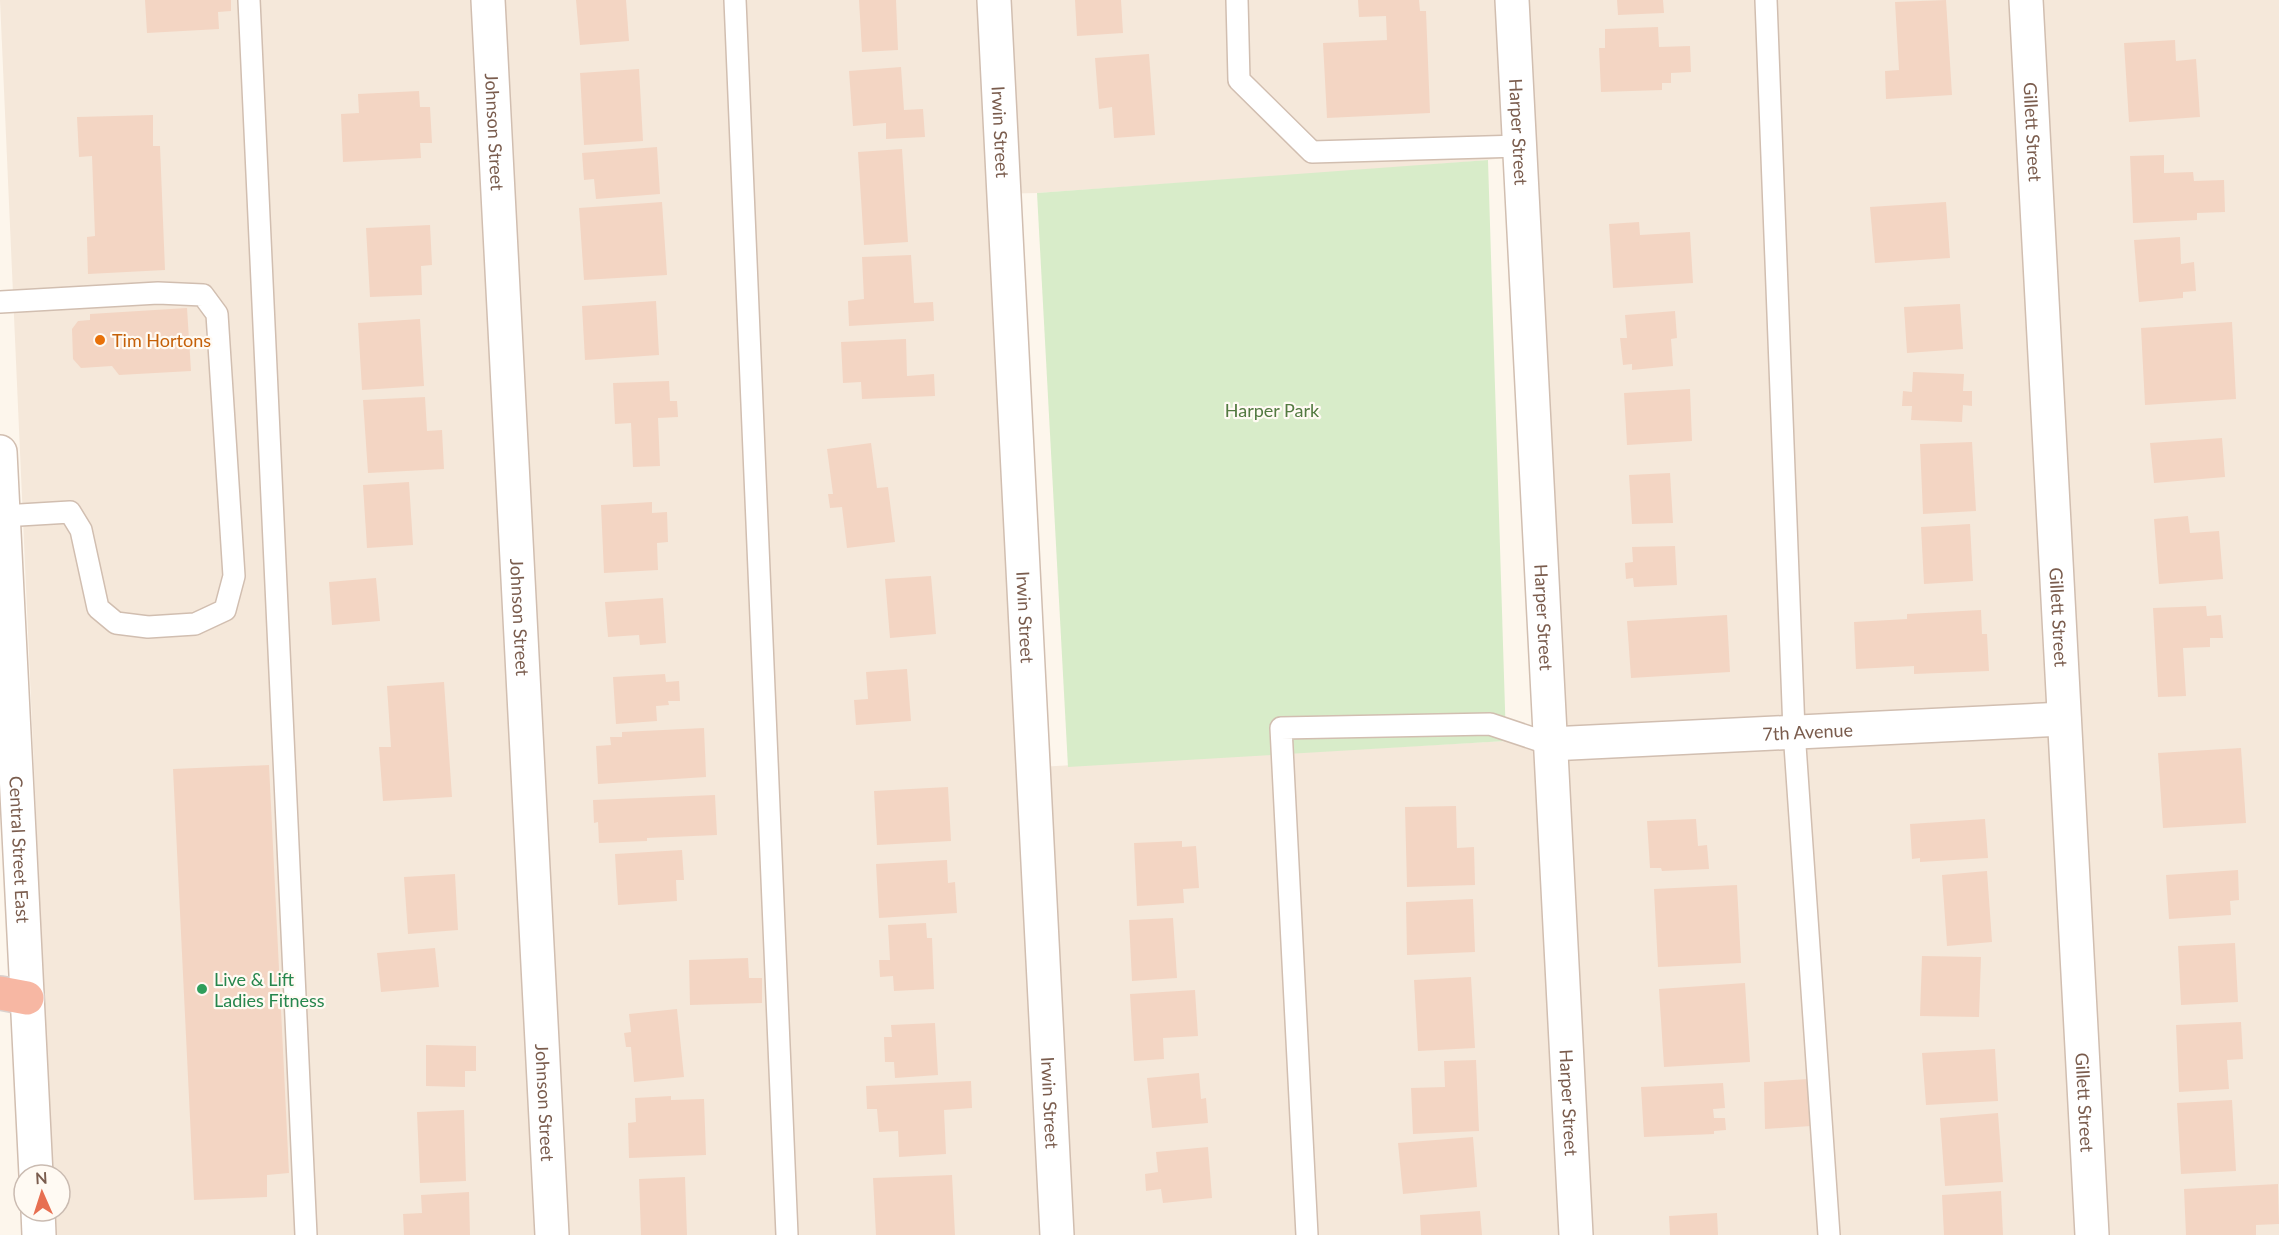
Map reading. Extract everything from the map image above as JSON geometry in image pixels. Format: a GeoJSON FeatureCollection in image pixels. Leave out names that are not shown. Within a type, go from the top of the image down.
{"type":"FeatureCollection","features":[{"type":"Feature","properties":{"kind":"street","name":"Johnson Street"},"geometry":{"type":"LineString","coordinates":[[488,0],[552,1235]]}},
{"type":"Feature","properties":{"kind":"street","name":"Irwin Street"},"geometry":{"type":"LineString","coordinates":[[994,0],[1057,1235]]}},
{"type":"Feature","properties":{"kind":"street","name":"Harper Street"},"geometry":{"type":"LineString","coordinates":[[1512,0],[1576,1235]]}},
{"type":"Feature","properties":{"kind":"street","name":"Gillett Street"},"geometry":{"type":"LineString","coordinates":[[2026,0],[2092,1235]]}},
{"type":"Feature","properties":{"kind":"street","name":"Central Street East"},"geometry":{"type":"LineString","coordinates":[[0,452],[14,995],[35,1163]]}},
{"type":"Feature","properties":{"kind":"street","name":"7th Avenue"},"geometry":{"type":"LineString","coordinates":[[1550,744],[2064,719]]}},
{"type":"Feature","properties":{"kind":"lane"},"geometry":{"type":"LineString","coordinates":[[249,0],[306,1235]]}},
{"type":"Feature","properties":{"kind":"lane"},"geometry":{"type":"LineString","coordinates":[[735,0],[787,1235]]}},
{"type":"Feature","properties":{"kind":"lane"},"geometry":{"type":"LineString","coordinates":[[1237,0],[1239,80],[1312,152],[1520,146]]}},
{"type":"Feature","properties":{"kind":"lane"},"geometry":{"type":"LineString","coordinates":[[1766,0],[1794,731],[1829,1235]]}},
{"type":"Feature","properties":{"kind":"lane"},"geometry":{"type":"LineString","coordinates":[[0,302],[158,293],[203,296],[217,314],[234,576],[225,610],[195,624],[148,627],[116,622],[98,608],[81,530],[70,512],[3,516]]}},
{"type":"Feature","properties":{"kind":"lane"},"geometry":{"type":"LineString","coordinates":[[1307,1235],[1281,728],[1490,724],[1550,744]]}},
{"type":"Feature","properties":{"kind":"shaded area"},"geometry":{"type":"Polygon","coordinates":[[[0,0],[2279,0],[2279,1235],[55,1235],[54,1223],[72,1223],[72,1163],[51,1163],[0,0]],[[1533,154],[1366,170],[1037,193],[989,194],[1020,768],[1506,741],[1563,735],[1533,154]]]}},
{"type":"Feature","properties":{"kind":"green space","name":"Harper Park"},"geometry":{"type":"Polygon","coordinates":[[[1488,160],[1506,741],[1068,767],[1037,193],[1488,160]]]}},
{"type":"Feature","properties":{"kind":"building"},"geometry":{"type":"Polygon","coordinates":[[[145,0],[231,0],[231,11],[218,12],[219,29],[147,33],[145,0]]]}},
{"type":"Feature","properties":{"kind":"building"},"geometry":{"type":"Polygon","coordinates":[[[576,0],[626,0],[629,41],[580,45],[576,0]]]}},
{"type":"Feature","properties":{"kind":"building"},"geometry":{"type":"Polygon","coordinates":[[[859,0],[896,0],[898,50],[862,52],[859,0]]]}},
{"type":"Feature","properties":{"kind":"building"},"geometry":{"type":"Polygon","coordinates":[[[1075,0],[1121,0],[1123,33],[1077,36],[1075,0]]]}},
{"type":"Feature","properties":{"kind":"building"},"geometry":{"type":"Polygon","coordinates":[[[1358,0],[1419,0],[1420,11],[1426,11],[1430,113],[1327,118],[1323,43],[1387,40],[1386,16],[1359,17],[1358,0]]]}},
{"type":"Feature","properties":{"kind":"building"},"geometry":{"type":"Polygon","coordinates":[[[1617,0],[1663,0],[1664,13],[1618,15],[1617,0]]]}},
{"type":"Feature","properties":{"kind":"building"},"geometry":{"type":"Polygon","coordinates":[[[1946,0],[1952,95],[1886,99],[1885,71],[1899,70],[1895,2],[1946,0]]]}},
{"type":"Feature","properties":{"kind":"building"},"geometry":{"type":"Polygon","coordinates":[[[1658,27],[1659,47],[1690,46],[1691,72],[1671,73],[1671,83],[1662,83],[1662,90],[1601,92],[1599,48],[1605,48],[1605,29],[1658,27]]]}},
{"type":"Feature","properties":{"kind":"building"},"geometry":{"type":"Polygon","coordinates":[[[2175,40],[2176,61],[2196,59],[2200,117],[2129,122],[2124,43],[2175,40]]]}},
{"type":"Feature","properties":{"kind":"building"},"geometry":{"type":"Polygon","coordinates":[[[1149,54],[1155,135],[1114,138],[1112,107],[1099,109],[1095,58],[1149,54]]]}},
{"type":"Feature","properties":{"kind":"building"},"geometry":{"type":"Polygon","coordinates":[[[901,67],[904,110],[923,109],[925,137],[886,139],[886,123],[853,126],[849,71],[901,67]]]}},
{"type":"Feature","properties":{"kind":"building"},"geometry":{"type":"Polygon","coordinates":[[[639,69],[643,141],[584,145],[580,73],[639,69]]]}},
{"type":"Feature","properties":{"kind":"building"},"geometry":{"type":"Polygon","coordinates":[[[419,91],[420,107],[430,107],[432,143],[420,143],[421,158],[343,162],[341,114],[359,113],[358,94],[419,91]]]}},
{"type":"Feature","properties":{"kind":"building"},"geometry":{"type":"Polygon","coordinates":[[[153,115],[153,146],[160,146],[165,270],[88,274],[87,237],[95,236],[92,156],[79,157],[77,117],[153,115]]]}},
{"type":"Feature","properties":{"kind":"building"},"geometry":{"type":"Polygon","coordinates":[[[657,147],[660,194],[596,199],[594,179],[584,180],[582,153],[657,147]]]}},
{"type":"Feature","properties":{"kind":"building"},"geometry":{"type":"Polygon","coordinates":[[[902,149],[908,242],[864,245],[858,152],[902,149]]]}},
{"type":"Feature","properties":{"kind":"building"},"geometry":{"type":"Polygon","coordinates":[[[2164,155],[2164,173],[2193,172],[2194,181],[2224,180],[2225,212],[2197,213],[2197,220],[2133,223],[2130,156],[2164,155]]]}},
{"type":"Feature","properties":{"kind":"building"},"geometry":{"type":"Polygon","coordinates":[[[662,202],[667,275],[584,280],[579,208],[662,202]]]}},
{"type":"Feature","properties":{"kind":"building"},"geometry":{"type":"Polygon","coordinates":[[[1946,202],[1950,258],[1875,263],[1870,207],[1946,202]]]}},
{"type":"Feature","properties":{"kind":"building"},"geometry":{"type":"Polygon","coordinates":[[[1639,222],[1640,235],[1690,232],[1693,283],[1613,288],[1609,224],[1639,222]]]}},
{"type":"Feature","properties":{"kind":"building"},"geometry":{"type":"Polygon","coordinates":[[[430,225],[432,265],[421,266],[422,295],[370,297],[366,228],[430,225]]]}},
{"type":"Feature","properties":{"kind":"building"},"geometry":{"type":"Polygon","coordinates":[[[2180,237],[2181,264],[2194,262],[2196,291],[2183,292],[2183,298],[2139,302],[2134,240],[2180,237]]]}},
{"type":"Feature","properties":{"kind":"building"},"geometry":{"type":"Polygon","coordinates":[[[911,255],[914,303],[933,302],[934,321],[849,326],[848,301],[864,299],[862,257],[911,255]]]}},
{"type":"Feature","properties":{"kind":"building"},"geometry":{"type":"Polygon","coordinates":[[[656,301],[659,355],[585,360],[582,306],[656,301]]]}},
{"type":"Feature","properties":{"kind":"building"},"geometry":{"type":"Polygon","coordinates":[[[1960,304],[1963,349],[1907,353],[1904,307],[1960,304]]]}},
{"type":"Feature","properties":{"kind":"building"},"geometry":{"type":"Polygon","coordinates":[[[187,308],[191,371],[119,375],[112,366],[81,368],[73,359],[72,329],[78,321],[90,320],[90,314],[187,308]]]}},
{"type":"Feature","properties":{"kind":"building"},"geometry":{"type":"Polygon","coordinates":[[[1675,311],[1677,338],[1671,339],[1673,366],[1632,370],[1632,364],[1623,365],[1620,338],[1627,338],[1625,315],[1675,311]]]}},
{"type":"Feature","properties":{"kind":"building"},"geometry":{"type":"Polygon","coordinates":[[[420,319],[424,386],[362,390],[358,323],[420,319]]]}},
{"type":"Feature","properties":{"kind":"building"},"geometry":{"type":"Polygon","coordinates":[[[2232,322],[2236,399],[2145,405],[2141,328],[2232,322]]]}},
{"type":"Feature","properties":{"kind":"building"},"geometry":{"type":"Polygon","coordinates":[[[906,339],[907,376],[934,374],[935,396],[862,399],[861,382],[843,383],[841,342],[906,339]]]}},
{"type":"Feature","properties":{"kind":"building"},"geometry":{"type":"Polygon","coordinates":[[[1913,372],[1964,374],[1963,391],[1972,391],[1972,406],[1963,405],[1962,422],[1911,420],[1912,406],[1902,406],[1903,391],[1912,392],[1913,372]]]}},
{"type":"Feature","properties":{"kind":"building"},"geometry":{"type":"Polygon","coordinates":[[[669,381],[670,401],[677,401],[678,417],[658,418],[660,466],[633,467],[631,423],[615,424],[613,383],[669,381]]]}},
{"type":"Feature","properties":{"kind":"building"},"geometry":{"type":"Polygon","coordinates":[[[1690,389],[1692,441],[1627,445],[1624,393],[1690,389]]]}},
{"type":"Feature","properties":{"kind":"building"},"geometry":{"type":"Polygon","coordinates":[[[425,397],[427,431],[442,430],[444,469],[368,473],[363,400],[425,397]]]}},
{"type":"Feature","properties":{"kind":"building"},"geometry":{"type":"Polygon","coordinates":[[[2222,438],[2225,477],[2154,483],[2150,443],[2222,438]]]}},
{"type":"Feature","properties":{"kind":"building"},"geometry":{"type":"Polygon","coordinates":[[[1972,442],[1976,511],[1923,514],[1920,444],[1972,442]]]}},
{"type":"Feature","properties":{"kind":"building"},"geometry":{"type":"Polygon","coordinates":[[[871,443],[877,488],[888,487],[895,542],[847,548],[842,507],[830,508],[828,494],[833,494],[827,449],[871,443]]]}},
{"type":"Feature","properties":{"kind":"building"},"geometry":{"type":"Polygon","coordinates":[[[1670,473],[1673,523],[1632,524],[1629,475],[1670,473]]]}},
{"type":"Feature","properties":{"kind":"building"},"geometry":{"type":"Polygon","coordinates":[[[409,482],[413,545],[367,548],[363,485],[409,482]]]}},
{"type":"Feature","properties":{"kind":"building"},"geometry":{"type":"Polygon","coordinates":[[[652,502],[652,513],[667,512],[668,542],[657,543],[658,570],[604,573],[601,505],[652,502]]]}},
{"type":"Feature","properties":{"kind":"building"},"geometry":{"type":"Polygon","coordinates":[[[2188,516],[2190,533],[2219,531],[2223,579],[2159,584],[2154,519],[2188,516]]]}},
{"type":"Feature","properties":{"kind":"building"},"geometry":{"type":"Polygon","coordinates":[[[1970,524],[1973,581],[1924,584],[1921,527],[1970,524]]]}},
{"type":"Feature","properties":{"kind":"building"},"geometry":{"type":"Polygon","coordinates":[[[1675,546],[1677,585],[1634,587],[1633,578],[1626,579],[1625,563],[1633,562],[1632,547],[1675,546]]]}},
{"type":"Feature","properties":{"kind":"building"},"geometry":{"type":"Polygon","coordinates":[[[931,576],[936,634],[890,638],[885,579],[931,576]]]}},
{"type":"Feature","properties":{"kind":"building"},"geometry":{"type":"Polygon","coordinates":[[[376,578],[380,621],[332,625],[329,582],[376,578]]]}},
{"type":"Feature","properties":{"kind":"building"},"geometry":{"type":"Polygon","coordinates":[[[663,598],[666,643],[640,645],[639,635],[608,637],[605,602],[663,598]]]}},
{"type":"Feature","properties":{"kind":"building"},"geometry":{"type":"Polygon","coordinates":[[[2206,606],[2207,616],[2221,615],[2223,638],[2210,638],[2210,647],[2183,648],[2186,696],[2158,697],[2153,608],[2206,606]]]}},
{"type":"Feature","properties":{"kind":"building"},"geometry":{"type":"Polygon","coordinates":[[[1981,610],[1982,634],[1987,634],[1989,671],[1914,674],[1914,666],[1856,669],[1854,622],[1907,619],[1907,614],[1981,610]]]}},
{"type":"Feature","properties":{"kind":"building"},"geometry":{"type":"Polygon","coordinates":[[[1727,615],[1730,672],[1631,678],[1627,621],[1727,615]]]}},
{"type":"Feature","properties":{"kind":"building"},"geometry":{"type":"Polygon","coordinates":[[[907,669],[911,721],[856,725],[854,700],[868,699],[866,672],[907,669]]]}},
{"type":"Feature","properties":{"kind":"building"},"geometry":{"type":"Polygon","coordinates":[[[665,674],[666,682],[679,681],[680,701],[668,701],[669,705],[656,706],[657,721],[616,724],[613,677],[665,674]]]}},
{"type":"Feature","properties":{"kind":"building"},"geometry":{"type":"Polygon","coordinates":[[[444,682],[452,797],[383,801],[379,747],[391,747],[387,686],[444,682]]]}},
{"type":"Feature","properties":{"kind":"building"},"geometry":{"type":"Polygon","coordinates":[[[704,728],[706,777],[598,784],[596,746],[611,745],[610,737],[622,737],[622,732],[704,728]]]}},
{"type":"Feature","properties":{"kind":"building"},"geometry":{"type":"Polygon","coordinates":[[[2241,748],[2246,823],[2163,828],[2158,753],[2241,748]]]}},
{"type":"Feature","properties":{"kind":"building"},"geometry":{"type":"Polygon","coordinates":[[[269,765],[289,1173],[267,1175],[267,1197],[194,1200],[173,769],[269,765]]]}},
{"type":"Feature","properties":{"kind":"building"},"geometry":{"type":"Polygon","coordinates":[[[948,787],[951,841],[877,845],[874,791],[948,787]]]}},
{"type":"Feature","properties":{"kind":"building"},"geometry":{"type":"Polygon","coordinates":[[[715,795],[717,835],[599,843],[598,822],[594,823],[593,800],[715,795]]]}},
{"type":"Feature","properties":{"kind":"building"},"geometry":{"type":"Polygon","coordinates":[[[1456,806],[1457,848],[1474,847],[1475,885],[1407,887],[1405,807],[1456,806]]]}},
{"type":"Feature","properties":{"kind":"building"},"geometry":{"type":"Polygon","coordinates":[[[1696,819],[1698,846],[1707,845],[1709,869],[1662,871],[1661,868],[1650,868],[1647,821],[1696,819]]]}},
{"type":"Feature","properties":{"kind":"building"},"geometry":{"type":"Polygon","coordinates":[[[1985,819],[1988,858],[1920,862],[1920,858],[1912,859],[1910,824],[1985,819]]]}},
{"type":"Feature","properties":{"kind":"building"},"geometry":{"type":"Polygon","coordinates":[[[1182,841],[1182,847],[1196,846],[1199,888],[1183,889],[1184,903],[1137,906],[1134,843],[1182,841]]]}},
{"type":"Feature","properties":{"kind":"building"},"geometry":{"type":"Polygon","coordinates":[[[682,850],[684,880],[676,880],[677,901],[618,905],[615,854],[682,850]]]}},
{"type":"Feature","properties":{"kind":"building"},"geometry":{"type":"Polygon","coordinates":[[[947,860],[948,883],[955,882],[957,913],[879,918],[876,864],[947,860]]]}},
{"type":"Feature","properties":{"kind":"building"},"geometry":{"type":"Polygon","coordinates":[[[2238,870],[2239,900],[2230,901],[2231,915],[2169,919],[2166,875],[2238,870]]]}},
{"type":"Feature","properties":{"kind":"building"},"geometry":{"type":"Polygon","coordinates":[[[1987,871],[1992,942],[1947,946],[1942,875],[1987,871]]]}},
{"type":"Feature","properties":{"kind":"building"},"geometry":{"type":"Polygon","coordinates":[[[455,874],[458,930],[408,934],[404,877],[455,874]]]}},
{"type":"Feature","properties":{"kind":"building"},"geometry":{"type":"Polygon","coordinates":[[[1737,885],[1741,963],[1658,967],[1654,889],[1737,885]]]}},
{"type":"Feature","properties":{"kind":"building"},"geometry":{"type":"Polygon","coordinates":[[[1473,899],[1475,952],[1407,955],[1406,902],[1473,899]]]}},
{"type":"Feature","properties":{"kind":"building"},"geometry":{"type":"Polygon","coordinates":[[[1173,918],[1177,978],[1132,981],[1129,920],[1173,918]]]}},
{"type":"Feature","properties":{"kind":"building"},"geometry":{"type":"Polygon","coordinates":[[[926,923],[927,938],[932,938],[934,989],[894,991],[893,976],[880,977],[879,960],[890,960],[888,925],[926,923]]]}},
{"type":"Feature","properties":{"kind":"building"},"geometry":{"type":"Polygon","coordinates":[[[2235,943],[2238,1002],[2181,1005],[2178,946],[2235,943]]]}},
{"type":"Feature","properties":{"kind":"building"},"geometry":{"type":"Polygon","coordinates":[[[435,948],[439,987],[381,992],[377,953],[435,948]]]}},
{"type":"Feature","properties":{"kind":"building"},"geometry":{"type":"Polygon","coordinates":[[[1922,956],[1981,957],[1979,1017],[1920,1016],[1922,956]]]}},
{"type":"Feature","properties":{"kind":"building"},"geometry":{"type":"Polygon","coordinates":[[[748,958],[749,978],[762,978],[762,1003],[690,1005],[689,960],[748,958]]]}},
{"type":"Feature","properties":{"kind":"building"},"geometry":{"type":"Polygon","coordinates":[[[1471,977],[1475,1048],[1418,1051],[1414,980],[1471,977]]]}},
{"type":"Feature","properties":{"kind":"building"},"geometry":{"type":"Polygon","coordinates":[[[1745,983],[1750,1062],[1664,1067],[1659,989],[1745,983]]]}},
{"type":"Feature","properties":{"kind":"building"},"geometry":{"type":"Polygon","coordinates":[[[1195,990],[1198,1036],[1163,1038],[1164,1059],[1134,1061],[1130,994],[1195,990]]]}},
{"type":"Feature","properties":{"kind":"building"},"geometry":{"type":"Polygon","coordinates":[[[677,1009],[684,1077],[634,1082],[631,1047],[626,1047],[624,1033],[631,1032],[629,1014],[677,1009]]]}},
{"type":"Feature","properties":{"kind":"building"},"geometry":{"type":"Polygon","coordinates":[[[2241,1022],[2243,1059],[2227,1060],[2229,1089],[2179,1092],[2176,1025],[2241,1022]]]}},
{"type":"Feature","properties":{"kind":"building"},"geometry":{"type":"Polygon","coordinates":[[[935,1023],[938,1075],[895,1078],[894,1062],[885,1062],[884,1037],[892,1037],[891,1025],[935,1023]]]}},
{"type":"Feature","properties":{"kind":"building"},"geometry":{"type":"Polygon","coordinates":[[[426,1045],[476,1046],[476,1071],[465,1071],[465,1087],[426,1086],[426,1045]]]}},
{"type":"Feature","properties":{"kind":"building"},"geometry":{"type":"Polygon","coordinates":[[[1995,1049],[1998,1101],[1926,1105],[1922,1053],[1995,1049]]]}},
{"type":"Feature","properties":{"kind":"building"},"geometry":{"type":"Polygon","coordinates":[[[1476,1060],[1479,1131],[1413,1134],[1411,1088],[1445,1087],[1444,1061],[1476,1060]]]}},
{"type":"Feature","properties":{"kind":"building"},"geometry":{"type":"Polygon","coordinates":[[[1199,1073],[1201,1099],[1206,1098],[1208,1123],[1152,1128],[1147,1078],[1199,1073]]]}},
{"type":"Feature","properties":{"kind":"building"},"geometry":{"type":"Polygon","coordinates":[[[1808,1079],[1811,1126],[1765,1129],[1764,1082],[1808,1079]]]}},
{"type":"Feature","properties":{"kind":"building"},"geometry":{"type":"Polygon","coordinates":[[[971,1081],[972,1108],[944,1110],[946,1154],[899,1157],[898,1131],[879,1132],[877,1109],[867,1109],[866,1086],[971,1081]]]}},
{"type":"Feature","properties":{"kind":"building"},"geometry":{"type":"Polygon","coordinates":[[[1723,1083],[1725,1108],[1713,1109],[1714,1118],[1725,1118],[1726,1130],[1714,1131],[1714,1134],[1644,1137],[1641,1087],[1723,1083]]]}},
{"type":"Feature","properties":{"kind":"building"},"geometry":{"type":"Polygon","coordinates":[[[671,1096],[671,1100],[704,1099],[706,1155],[629,1158],[628,1123],[636,1122],[635,1098],[671,1096]]]}},
{"type":"Feature","properties":{"kind":"building"},"geometry":{"type":"Polygon","coordinates":[[[2232,1100],[2236,1171],[2181,1174],[2177,1103],[2232,1100]]]}},
{"type":"Feature","properties":{"kind":"building"},"geometry":{"type":"Polygon","coordinates":[[[464,1110],[466,1181],[420,1183],[417,1112],[464,1110]]]}},
{"type":"Feature","properties":{"kind":"building"},"geometry":{"type":"Polygon","coordinates":[[[1998,1113],[2003,1182],[1945,1186],[1940,1118],[1998,1113]]]}},
{"type":"Feature","properties":{"kind":"building"},"geometry":{"type":"Polygon","coordinates":[[[1473,1137],[1477,1187],[1403,1194],[1398,1143],[1473,1137]]]}},
{"type":"Feature","properties":{"kind":"building"},"geometry":{"type":"Polygon","coordinates":[[[1208,1147],[1212,1198],[1163,1203],[1161,1189],[1146,1191],[1145,1174],[1158,1172],[1156,1152],[1208,1147]]]}},
{"type":"Feature","properties":{"kind":"building"},"geometry":{"type":"Polygon","coordinates":[[[952,1175],[955,1235],[876,1235],[873,1178],[952,1175]]]}},
{"type":"Feature","properties":{"kind":"building"},"geometry":{"type":"Polygon","coordinates":[[[685,1177],[687,1235],[641,1235],[639,1179],[685,1177]]]}},
{"type":"Feature","properties":{"kind":"building"},"geometry":{"type":"Polygon","coordinates":[[[2278,1184],[2279,1224],[2256,1225],[2256,1235],[2186,1235],[2184,1189],[2278,1184]]]}},
{"type":"Feature","properties":{"kind":"building"},"geometry":{"type":"Polygon","coordinates":[[[2001,1191],[2003,1235],[1944,1235],[1942,1195],[2001,1191]]]}},
{"type":"Feature","properties":{"kind":"building"},"geometry":{"type":"Polygon","coordinates":[[[469,1192],[470,1235],[404,1235],[403,1214],[422,1213],[421,1195],[469,1192]]]}},
{"type":"Feature","properties":{"kind":"building"},"geometry":{"type":"Polygon","coordinates":[[[1480,1211],[1482,1235],[1421,1235],[1420,1215],[1480,1211]]]}},
{"type":"Feature","properties":{"kind":"building"},"geometry":{"type":"Polygon","coordinates":[[[1717,1213],[1718,1235],[1670,1235],[1669,1216],[1717,1213]]]}},
{"type":"Feature","properties":{"kind":"place","name":"Tim Hortons"},"geometry":{"type":"Point","coordinates":[100,340]}},
{"type":"Feature","properties":{"kind":"place","name":"Live & Lift Ladies Fitness"},"geometry":{"type":"Point","coordinates":[202,989]}}]}
